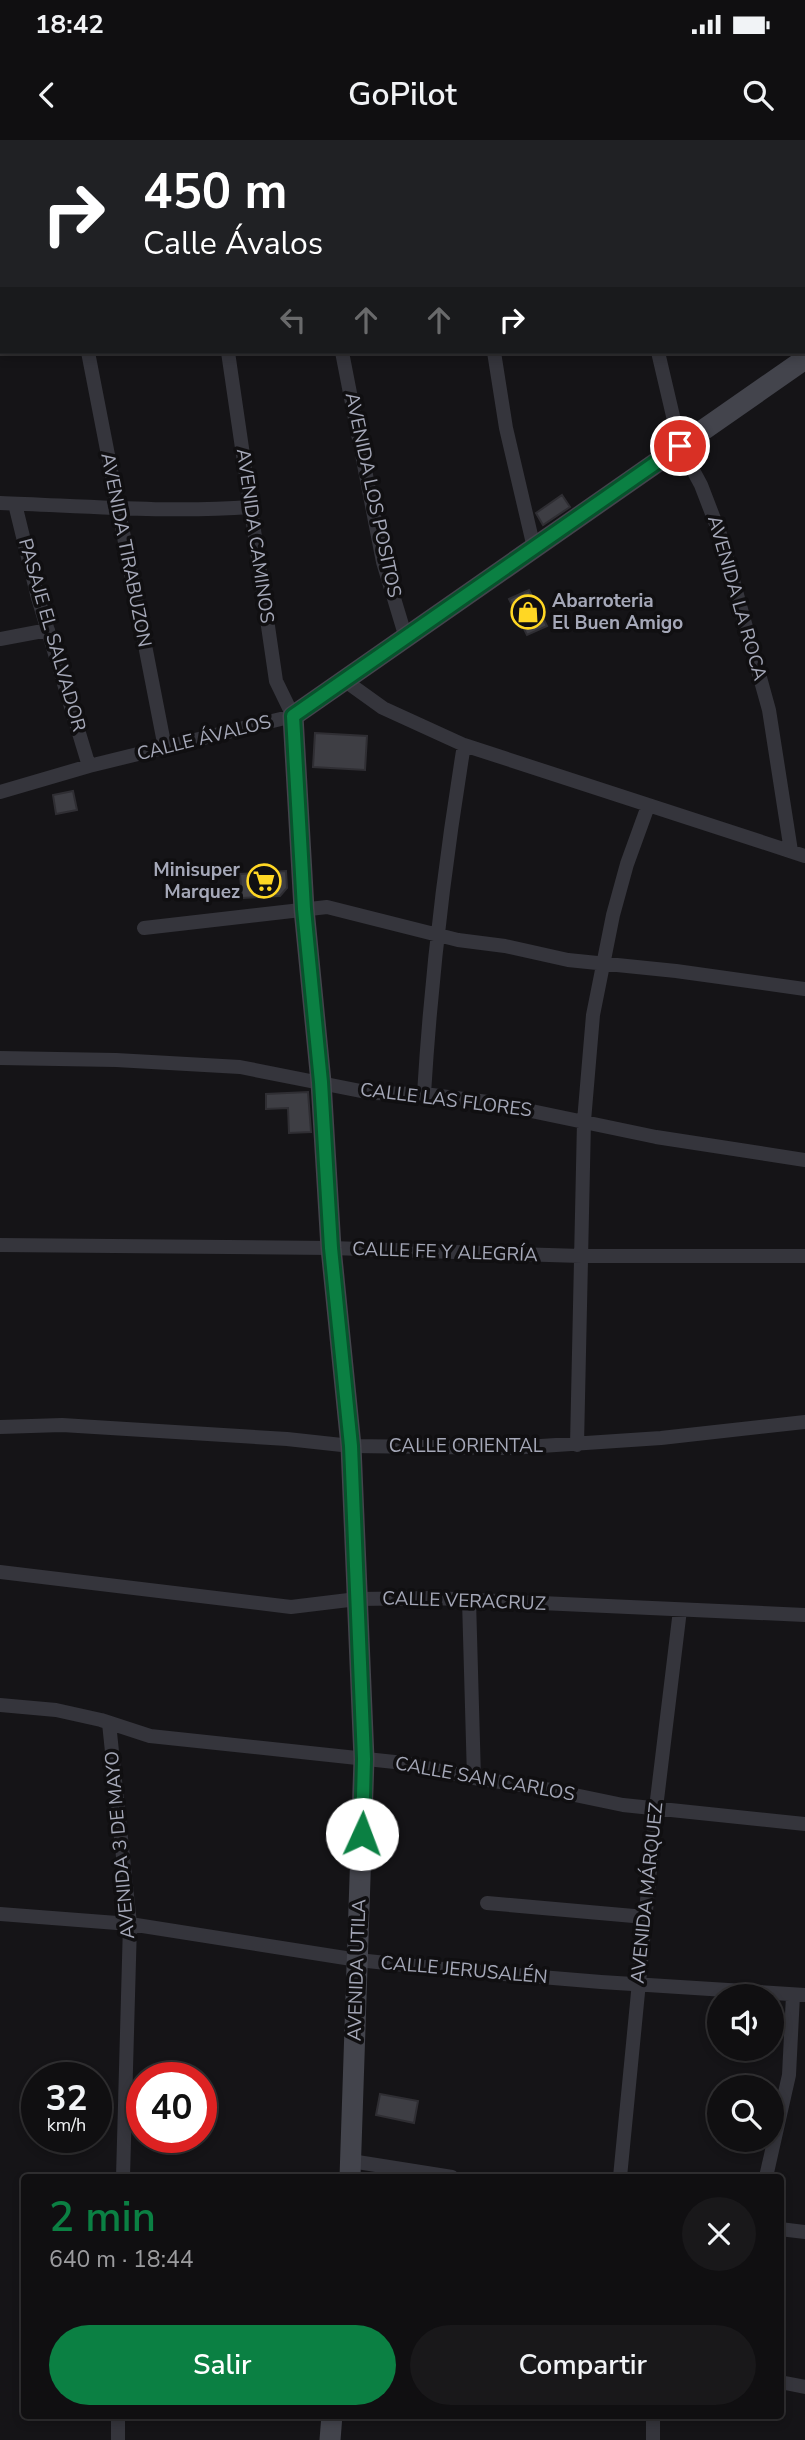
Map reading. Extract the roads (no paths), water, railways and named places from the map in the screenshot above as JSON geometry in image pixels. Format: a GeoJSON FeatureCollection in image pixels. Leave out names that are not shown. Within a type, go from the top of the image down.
{"type":"FeatureCollection","features":[{"type":"Feature","properties":{"kind":"street","name":"AVENIDA TIRABUZON"},"geometry":{"type":"LineString","coordinates":[[88,354],[165,748]]}},
{"type":"Feature","properties":{"kind":"street","name":"AVENIDA CAMINOS"},"geometry":{"type":"LineString","coordinates":[[228,354],[276,681],[293,716]]}},
{"type":"Feature","properties":{"kind":"street","name":"AVENIDA LOS POSITOS"},"geometry":{"type":"LineString","coordinates":[[342,354],[383,562],[406,638]]}},
{"type":"Feature","properties":{"kind":"street"},"geometry":{"type":"LineString","coordinates":[[494,354],[506,428],[534,548]]}},
{"type":"Feature","properties":{"kind":"street","name":"AVENIDA LA ROCA"},"geometry":{"type":"LineString","coordinates":[[658,354],[680,446],[701,485],[721,537],[746,623],[769,710],[798,853]]}},
{"type":"Feature","properties":{"kind":"street","name":"CALLE ÁVALOS"},"geometry":{"type":"LineString","coordinates":[[0,792],[89,766],[293,716],[805,359]]}},
{"type":"Feature","properties":{"kind":"street"},"geometry":{"type":"LineString","coordinates":[[0,503],[156,511],[251,507]]}},
{"type":"Feature","properties":{"kind":"street","name":"PASAJE EL SALVADOR"},"geometry":{"type":"LineString","coordinates":[[15,504],[48,630],[89,766]]}},
{"type":"Feature","properties":{"kind":"street"},"geometry":{"type":"LineString","coordinates":[[0,639],[48,630]]}},
{"type":"Feature","properties":{"kind":"street"},"geometry":{"type":"LineString","coordinates":[[344,680],[383,708],[464,745],[798,853]]}},
{"type":"Feature","properties":{"kind":"street","name":"AVENIDA UTILA"},"geometry":{"type":"LineString","coordinates":[[293,716],[304,909],[321,1082],[331,1248],[351,1446],[364,1759],[350,2169]]}},
{"type":"Feature","properties":{"kind":"street"},"geometry":{"type":"LineString","coordinates":[[424,1094],[437,934],[447,849],[464,745]]}},
{"type":"Feature","properties":{"kind":"street"},"geometry":{"type":"LineString","coordinates":[[577,1445],[584,1121],[593,1015],[616,902],[648,806]]}},
{"type":"Feature","properties":{"kind":"street"},"geometry":{"type":"LineString","coordinates":[[144,928],[327,907],[437,934],[568,961],[676,971],[805,989]]}},
{"type":"Feature","properties":{"kind":"street","name":"CALLE LAS FLORES"},"geometry":{"type":"LineString","coordinates":[[0,1058],[116,1060],[240,1067],[371,1093],[424,1094],[488,1102],[656,1137],[805,1160]]}},
{"type":"Feature","properties":{"kind":"street","name":"CALLE FE Y ALEGRÍA"},"geometry":{"type":"LineString","coordinates":[[0,1245],[331,1248],[581,1256],[805,1256]]}},
{"type":"Feature","properties":{"kind":"street","name":"CALLE ORIENTAL"},"geometry":{"type":"LineString","coordinates":[[0,1426],[62,1425],[287,1439],[351,1446],[511,1448],[577,1445],[805,1422]]}},
{"type":"Feature","properties":{"kind":"street","name":"CALLE VERACRUZ"},"geometry":{"type":"LineString","coordinates":[[0,1572],[291,1607],[357,1599],[469,1600],[805,1615]]}},
{"type":"Feature","properties":{"kind":"street"},"geometry":{"type":"LineString","coordinates":[[469,1600],[474,1778]]}},
{"type":"Feature","properties":{"kind":"street","name":"AVENIDA MÁRQUEZ"},"geometry":{"type":"LineString","coordinates":[[620,2174],[656,1808],[680,1610]]}},
{"type":"Feature","properties":{"kind":"street","name":"CALLE SAN CARLOS"},"geometry":{"type":"LineString","coordinates":[[0,1705],[56,1710],[163,1738],[404,1763],[623,1805],[805,1824]]}},
{"type":"Feature","properties":{"kind":"street","name":"AVENIDA 3 DE MAYO"},"geometry":{"type":"LineString","coordinates":[[109,1723],[130,1924],[122,2174]]}},
{"type":"Feature","properties":{"kind":"street"},"geometry":{"type":"LineString","coordinates":[[487,1903],[645,1917]]}},
{"type":"Feature","properties":{"kind":"street","name":"CALLE JERUSALÉN"},"geometry":{"type":"LineString","coordinates":[[0,1914],[130,1924],[358,1960],[520,1976],[799,1995]]}},
{"type":"Feature","properties":{"kind":"street"},"geometry":{"type":"LineString","coordinates":[[767,2174],[789,2075],[799,1995]]}},
{"type":"Feature","properties":{"kind":"street"},"geometry":{"type":"LineString","coordinates":[[350,2169],[414,2174]]}},
{"type":"Feature","properties":{"kind":"street"},"geometry":{"type":"LineString","coordinates":[[784,2229],[805,2232]]}},
{"type":"Feature","properties":{"kind":"street"},"geometry":{"type":"LineString","coordinates":[[784,2383],[805,2387]]}},
{"type":"Feature","properties":{"kind":"street"},"geometry":{"type":"LineString","coordinates":[[118,2419],[118,2440]]}},
{"type":"Feature","properties":{"kind":"street"},"geometry":{"type":"LineString","coordinates":[[330,2440],[332,2419]]}},
{"type":"Feature","properties":{"kind":"street"},"geometry":{"type":"LineString","coordinates":[[653,2419],[653,2440]]}},
{"type":"Feature","properties":{"kind":"place","name":"Abarroteria El Buen Amigo"},"geometry":{"type":"Point","coordinates":[528,612]}},
{"type":"Feature","properties":{"kind":"place","name":"Minisuper Marquez"},"geometry":{"type":"Point","coordinates":[264,881]}}]}
